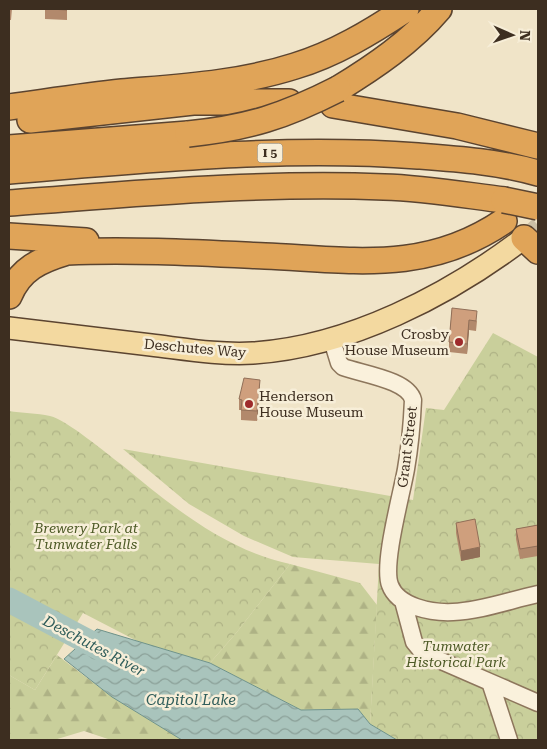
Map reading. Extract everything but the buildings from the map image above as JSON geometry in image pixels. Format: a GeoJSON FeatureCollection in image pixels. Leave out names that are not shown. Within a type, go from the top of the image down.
{"type":"FeatureCollection","features":[{"type":"Feature","properties":{"kind":"highway"},"geometry":{"type":"LineString","coordinates":[[9,108],[84,96],[253,78],[296,66],[337,49],[406,9]]}},
{"type":"Feature","properties":{"kind":"highway"},"geometry":{"type":"LineString","coordinates":[[9,148],[188,134],[257,124],[335,97],[411,37],[439,9]]}},
{"type":"Feature","properties":{"kind":"highway"},"geometry":{"type":"LineString","coordinates":[[335,97],[538,146]]}},
{"type":"Feature","properties":{"kind":"highway"},"geometry":{"type":"LineString","coordinates":[[9,122],[193,102],[289,102]]}},
{"type":"Feature","properties":{"kind":"highway","name":"I 5"},"geometry":{"type":"LineString","coordinates":[[9,171],[195,156],[297,152],[359,152],[454,159],[534,172]]}},
{"type":"Feature","properties":{"kind":"highway"},"geometry":{"type":"LineString","coordinates":[[9,203],[236,188],[353,186],[396,188],[504,210],[533,232]]}},
{"type":"Feature","properties":{"kind":"highway"},"geometry":{"type":"LineString","coordinates":[[9,296],[18,280],[30,266],[67,252],[236,255],[376,262],[441,251],[491,230],[504,210]]}},
{"type":"Feature","properties":{"kind":"highway"},"geometry":{"type":"LineString","coordinates":[[9,236],[236,255]]}},
{"type":"Feature","properties":{"kind":"main road","name":"Deschutes Way"},"geometry":{"type":"LineString","coordinates":[[9,328],[207,352],[252,353],[286,348],[365,326],[421,304],[468,278],[533,232]]}},
{"type":"Feature","properties":{"kind":"lane","name":"Grant Street"},"geometry":{"type":"LineString","coordinates":[[331,337],[338,363],[343,367],[404,387],[412,395],[413,407],[406,466],[388,574],[390,585],[404,601]]}},
{"type":"Feature","properties":{"kind":"lane"},"geometry":{"type":"LineString","coordinates":[[404,601],[428,610],[454,612],[538,594]]}},
{"type":"Feature","properties":{"kind":"lane"},"geometry":{"type":"LineString","coordinates":[[404,601],[414,642],[423,653],[491,685],[538,703]]}},
{"type":"Feature","properties":{"kind":"lane"},"geometry":{"type":"LineString","coordinates":[[491,685],[509,740]]}},
{"type":"Feature","properties":{"kind":"green space","name":"Tumwater Historical Park"},"geometry":{"type":"Polygon","coordinates":[[[493,333],[538,357],[538,740],[397,740],[370,724],[379,564],[293,557],[244,536],[189,504],[123,449],[413,500],[426,408],[444,410],[493,333]]]}},
{"type":"Feature","properties":{"kind":"green space","name":"Brewery Park at Tumwater Falls"},"geometry":{"type":"Polygon","coordinates":[[[9,411],[45,415],[57,419],[87,438],[160,496],[201,525],[244,549],[290,564],[237,632],[210,663],[139,642],[83,613],[35,690],[9,675],[9,411]]]}},
{"type":"Feature","properties":{"kind":"green space"},"geometry":{"type":"Polygon","coordinates":[[[290,564],[360,583],[377,605],[370,724],[358,709],[301,710],[210,663],[237,632],[290,564]]]}},
{"type":"Feature","properties":{"kind":"green space"},"geometry":{"type":"Polygon","coordinates":[[[57,655],[112,697],[182,740],[111,740],[84,731],[54,740],[9,740],[9,675],[35,690],[57,655]]]}},
{"type":"Feature","properties":{"kind":"water","name":"Capitol Lake"},"geometry":{"type":"Polygon","coordinates":[[[97,629],[210,663],[301,710],[358,709],[370,724],[397,740],[182,740],[112,697],[64,659],[97,629]]]}},
{"type":"Feature","properties":{"kind":"waterway","name":"Deschutes River"},"geometry":{"type":"LineString","coordinates":[[9,600],[115,656]]}},
{"type":"Feature","properties":{"kind":"tunnel"},"geometry":{"type":"LineString","coordinates":[[532,231],[538,225]]}},
{"type":"Feature","properties":{"kind":"place","name":"Crosby House Museum"},"geometry":{"type":"Point","coordinates":[459,342]}},
{"type":"Feature","properties":{"kind":"place","name":"Henderson House Museum"},"geometry":{"type":"Point","coordinates":[249,404]}}]}
